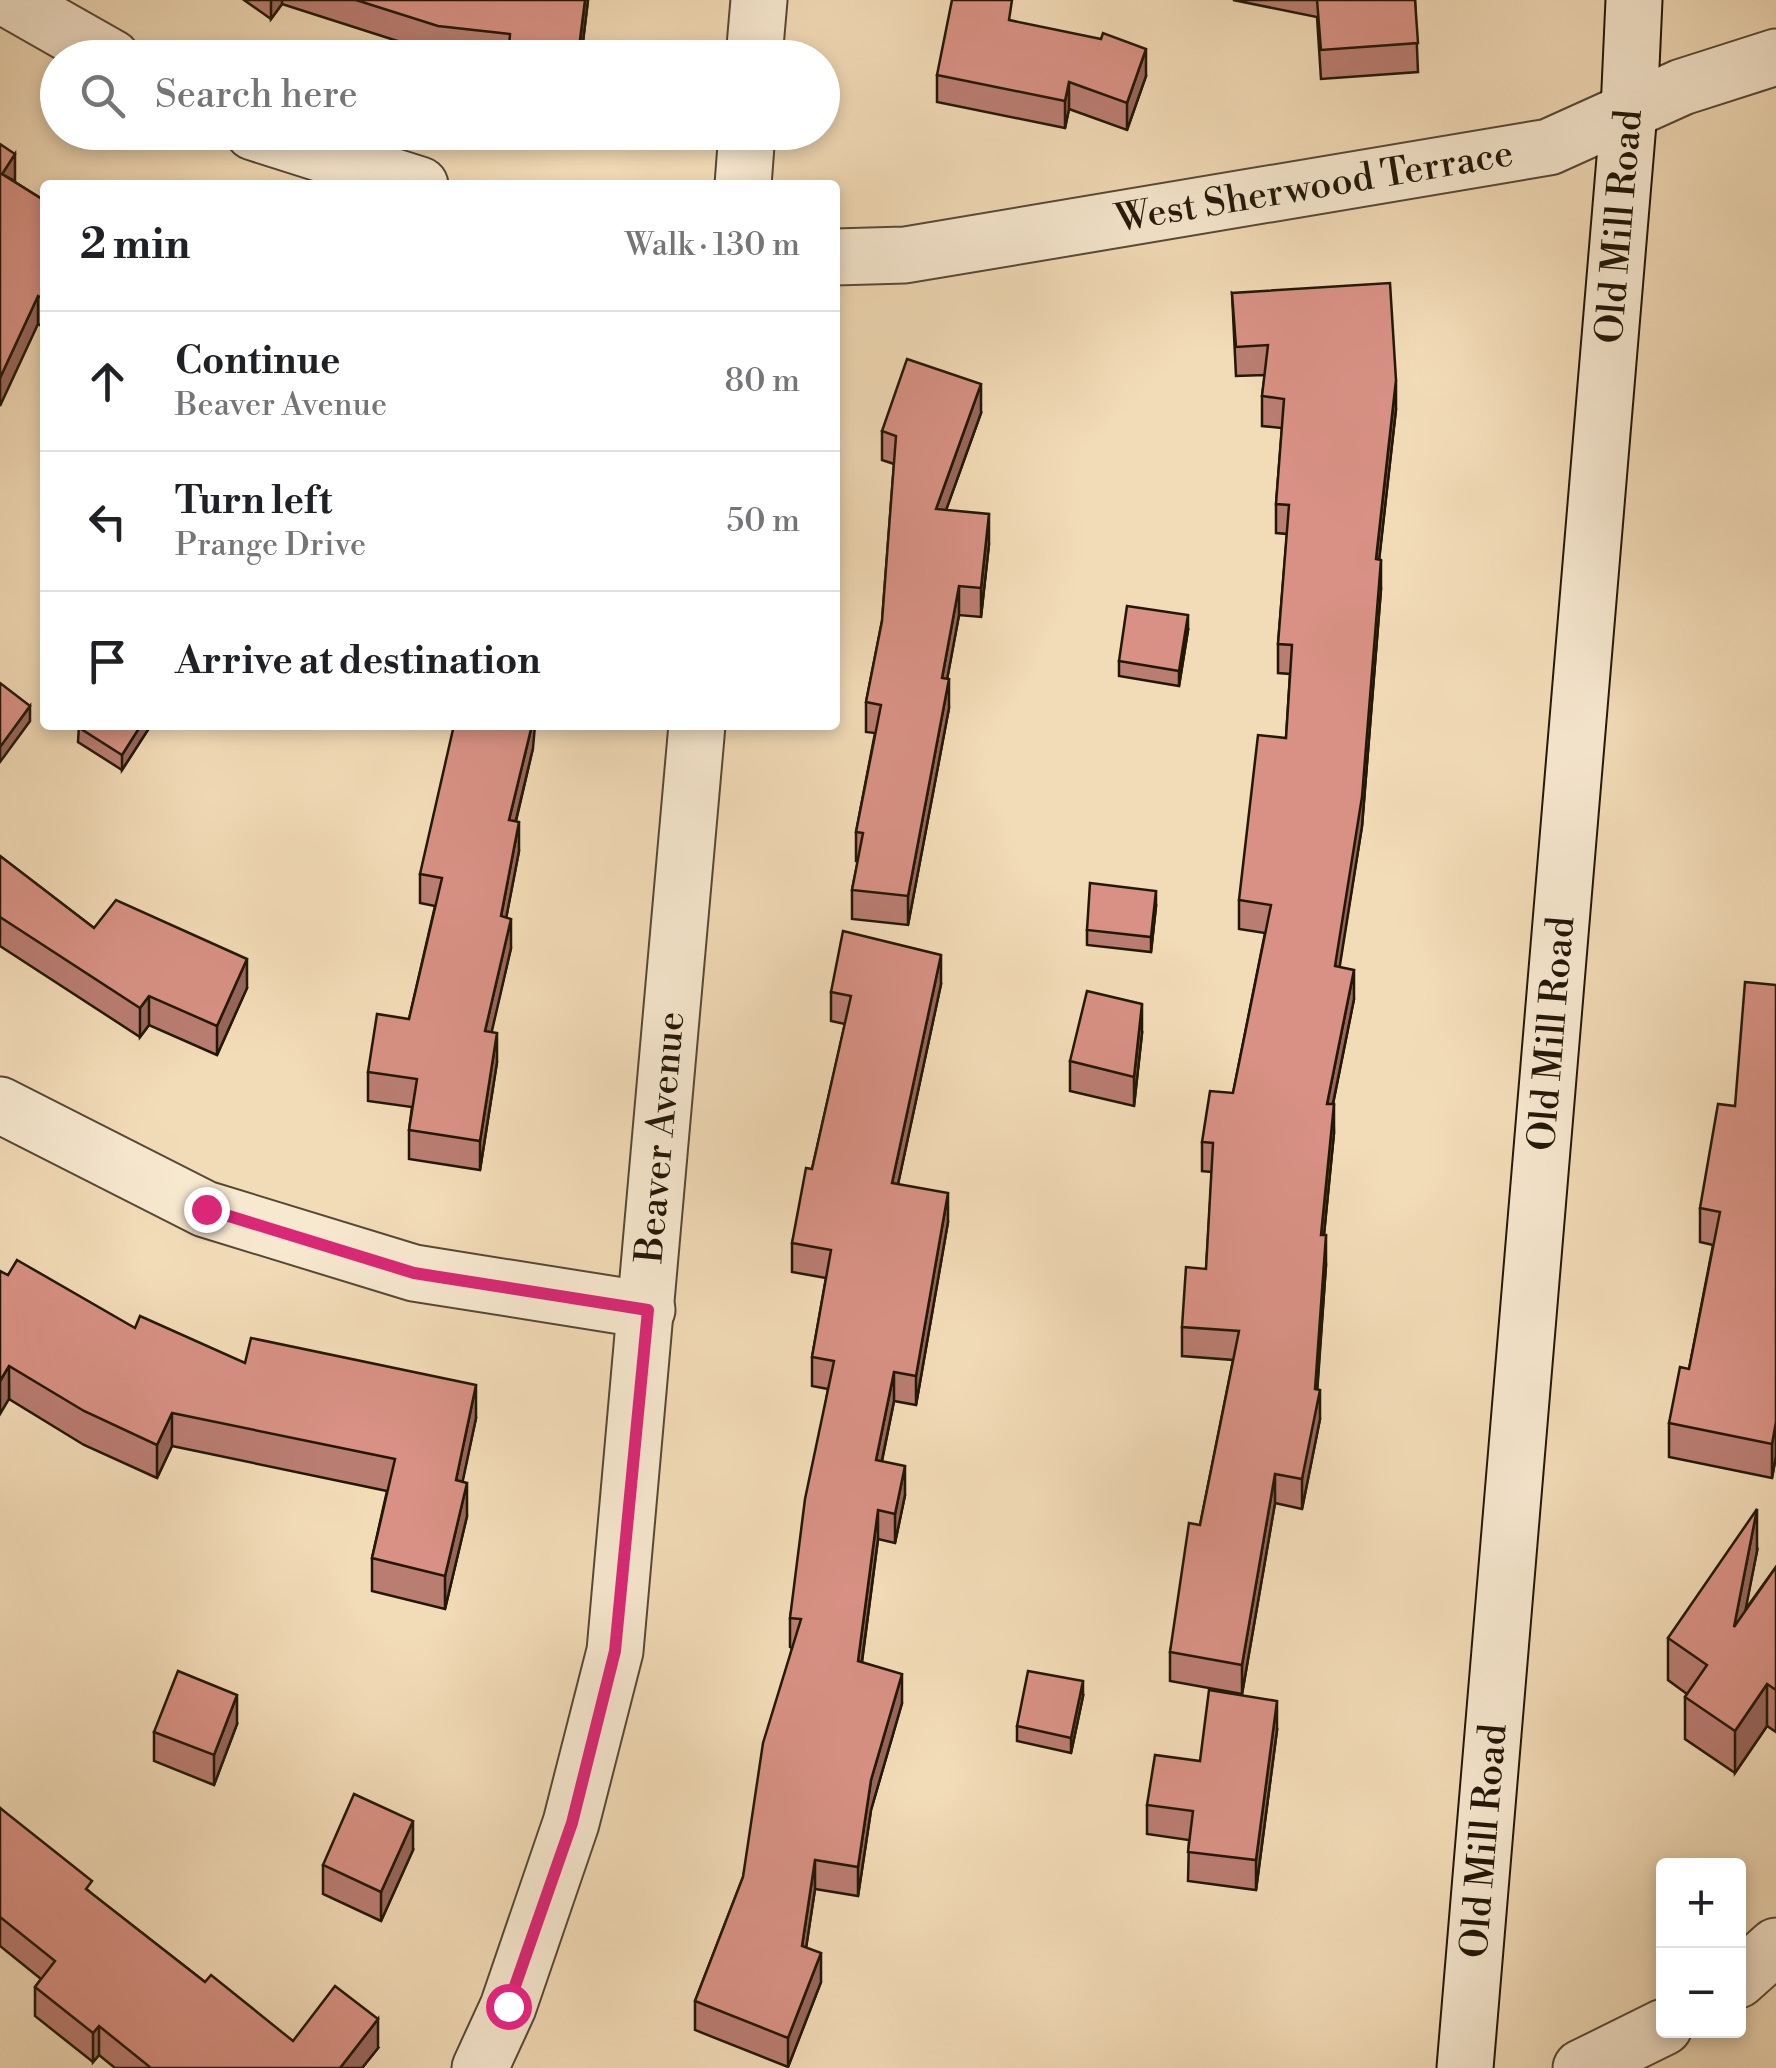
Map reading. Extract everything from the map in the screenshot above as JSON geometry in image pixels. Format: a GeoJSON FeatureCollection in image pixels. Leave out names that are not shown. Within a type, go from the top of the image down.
{"type":"FeatureCollection","features":[{"type":"Feature","properties":{"kind":"street"},"geometry":{"type":"LineString","coordinates":[[10,0],[80,40]]}},
{"type":"Feature","properties":{"kind":"street"},"geometry":{"type":"LineString","coordinates":[[756,40],[759,0]]}},
{"type":"Feature","properties":{"kind":"street","name":"Old Mill Road"},"geometry":{"type":"LineString","coordinates":[[1465,2068],[1629,111],[1634,0]]}},
{"type":"Feature","properties":{"kind":"street","name":"West Sherwood Terrace"},"geometry":{"type":"LineString","coordinates":[[840,257],[905,255],[1550,147],[1682,88],[1776,57]]}},
{"type":"Feature","properties":{"kind":"street"},"geometry":{"type":"LineString","coordinates":[[310,150],[404,180]]}},
{"type":"Feature","properties":{"kind":"street"},"geometry":{"type":"LineString","coordinates":[[743,180],[746,150]]}},
{"type":"Feature","properties":{"kind":"street","name":"Beaver Avenue"},"geometry":{"type":"LineString","coordinates":[[480,2068],[508,2006],[572,1823],[615,1651],[697,730]]}},
{"type":"Feature","properties":{"kind":"street"},"geometry":{"type":"LineString","coordinates":[[0,1104],[206,1209],[414,1273],[648,1310]]}},
{"type":"Feature","properties":{"kind":"street"},"geometry":{"type":"LineString","coordinates":[[1746,1973],[1776,1946]]}},
{"type":"Feature","properties":{"kind":"street"},"geometry":{"type":"LineString","coordinates":[[1581,2068],[1656,2030]]}},
{"type":"Feature","properties":{"kind":"building"},"geometry":{"type":"Polygon","coordinates":[[[356,0],[585,0],[580,40],[510,40],[510,34],[438,26],[356,0]]]}},
{"type":"Feature","properties":{"kind":"building"},"geometry":{"type":"Polygon","coordinates":[[[952,0],[1012,0],[1009,20],[1101,39],[1103,33],[1146,49],[1127,103],[1069,82],[1065,101],[937,75],[952,0]]]}},
{"type":"Feature","properties":{"kind":"building"},"geometry":{"type":"Polygon","coordinates":[[[1317,0],[1415,0],[1418,43],[1321,50],[1317,0]]]}},
{"type":"Feature","properties":{"kind":"building"},"geometry":{"type":"Polygon","coordinates":[[[0,144],[15,154],[2,174],[40,198],[40,297],[0,378],[0,144]]]}},
{"type":"Feature","properties":{"kind":"building"},"geometry":{"type":"Polygon","coordinates":[[[1390,283],[1396,380],[1376,559],[1381,560],[1362,797],[1335,966],[1354,970],[1327,1104],[1334,1104],[1321,1235],[1326,1235],[1315,1389],[1320,1390],[1302,1479],[1275,1474],[1242,1665],[1170,1652],[1189,1523],[1200,1525],[1239,1331],[1182,1327],[1186,1267],[1206,1269],[1213,1143],[1202,1142],[1210,1091],[1233,1093],[1271,905],[1239,900],[1258,735],[1286,738],[1292,645],[1278,644],[1289,505],[1276,504],[1284,399],[1262,396],[1268,345],[1236,347],[1232,293],[1390,283]]]}},
{"type":"Feature","properties":{"kind":"building"},"geometry":{"type":"Polygon","coordinates":[[[907,359],[981,384],[936,509],[989,514],[981,588],[959,586],[942,678],[949,679],[908,896],[852,890],[863,833],[856,832],[881,705],[866,702],[882,621],[896,436],[882,431],[907,359]]]}},
{"type":"Feature","properties":{"kind":"building"},"geometry":{"type":"Polygon","coordinates":[[[1127,606],[1188,615],[1179,671],[1119,661],[1127,606]]]}},
{"type":"Feature","properties":{"kind":"building"},"geometry":{"type":"Polygon","coordinates":[[[0,683],[30,706],[0,747],[0,683]]]}},
{"type":"Feature","properties":{"kind":"building"},"geometry":{"type":"Polygon","coordinates":[[[83,730],[138,730],[122,755],[83,730]]]}},
{"type":"Feature","properties":{"kind":"building"},"geometry":{"type":"Polygon","coordinates":[[[453,730],[531,730],[509,820],[519,822],[501,916],[511,919],[485,1031],[497,1033],[480,1141],[409,1130],[417,1079],[368,1072],[377,1014],[409,1019],[442,878],[420,874],[453,730]]]}},
{"type":"Feature","properties":{"kind":"building"},"geometry":{"type":"Polygon","coordinates":[[[0,856],[94,928],[116,900],[247,959],[217,1026],[149,996],[140,1008],[0,917],[0,856]]]}},
{"type":"Feature","properties":{"kind":"building"},"geometry":{"type":"Polygon","coordinates":[[[1090,883],[1156,891],[1151,937],[1087,930],[1090,883]]]}},
{"type":"Feature","properties":{"kind":"building"},"geometry":{"type":"Polygon","coordinates":[[[843,931],[941,955],[892,1183],[948,1193],[916,1376],[894,1372],[876,1460],[905,1466],[895,1514],[878,1510],[858,1661],[902,1674],[871,1780],[858,1867],[815,1860],[802,1946],[821,1953],[788,2038],[695,2001],[743,1877],[763,1743],[801,1619],[790,1618],[805,1499],[834,1361],[812,1357],[831,1250],[792,1243],[806,1168],[812,1169],[851,996],[831,992],[843,931]]]}},
{"type":"Feature","properties":{"kind":"building"},"geometry":{"type":"Polygon","coordinates":[[[1745,982],[1776,985],[1776,1422],[1772,1444],[1669,1423],[1680,1367],[1689,1369],[1720,1212],[1700,1208],[1718,1104],[1735,1106],[1745,982]]]}},
{"type":"Feature","properties":{"kind":"building"},"geometry":{"type":"Polygon","coordinates":[[[1087,991],[1142,1004],[1134,1077],[1070,1061],[1087,991]]]}},
{"type":"Feature","properties":{"kind":"building"},"geometry":{"type":"Polygon","coordinates":[[[17,1260],[135,1328],[140,1316],[245,1363],[251,1338],[476,1385],[456,1480],[467,1483],[445,1576],[372,1558],[395,1459],[172,1413],[157,1445],[84,1411],[9,1366],[0,1381],[0,1271],[8,1275],[17,1260]]]}},
{"type":"Feature","properties":{"kind":"building"},"geometry":{"type":"Polygon","coordinates":[[[1757,1509],[1734,1627],[1776,1567],[1776,1690],[1767,1684],[1735,1731],[1685,1697],[1707,1665],[1668,1638],[1757,1509]]]}},
{"type":"Feature","properties":{"kind":"building"},"geometry":{"type":"Polygon","coordinates":[[[178,1671],[237,1695],[214,1755],[154,1732],[178,1671]]]}},
{"type":"Feature","properties":{"kind":"building"},"geometry":{"type":"Polygon","coordinates":[[[1028,1671],[1083,1681],[1071,1738],[1017,1726],[1028,1671]]]}},
{"type":"Feature","properties":{"kind":"building"},"geometry":{"type":"Polygon","coordinates":[[[1209,1690],[1277,1701],[1256,1860],[1188,1852],[1193,1811],[1147,1805],[1155,1755],[1200,1761],[1209,1690]]]}},
{"type":"Feature","properties":{"kind":"building"},"geometry":{"type":"Polygon","coordinates":[[[354,1794],[413,1821],[381,1892],[323,1865],[354,1794]]]}},
{"type":"Feature","properties":{"kind":"building"},"geometry":{"type":"Polygon","coordinates":[[[0,1808],[92,1881],[86,1889],[205,1982],[211,1975],[293,2041],[335,1986],[378,2019],[340,2068],[151,2068],[99,2026],[93,2033],[35,1987],[55,1961],[0,1917],[0,1808]]]}},
{"type":"Feature","properties":{"kind":"route"},"geometry":{"type":"LineString","coordinates":[[206,1209],[414,1273],[648,1310],[615,1651],[572,1823],[508,2006]]}}]}
